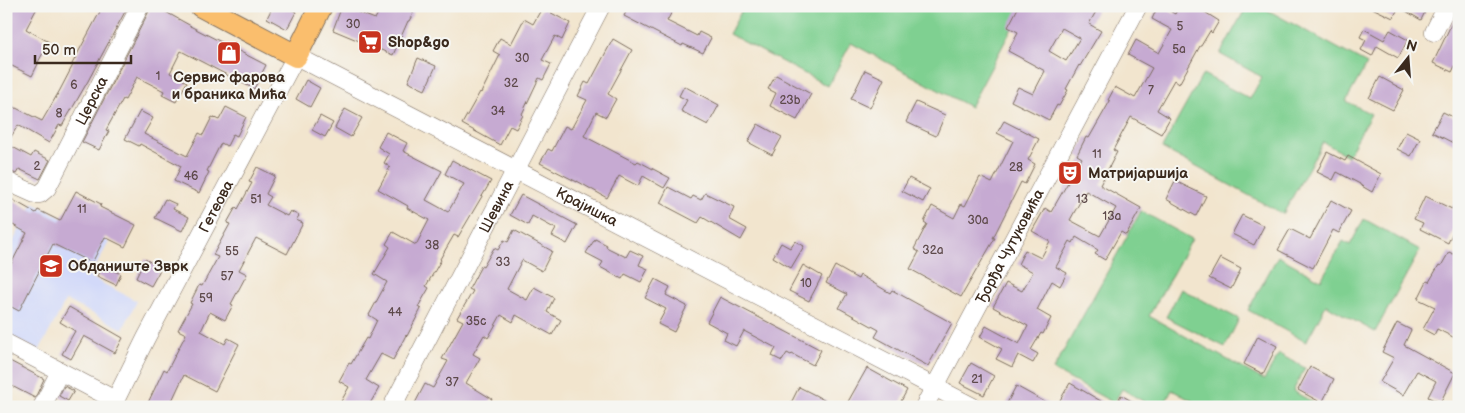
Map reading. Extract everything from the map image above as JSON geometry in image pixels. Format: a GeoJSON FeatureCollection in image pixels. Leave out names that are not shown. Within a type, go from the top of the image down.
{"type":"FeatureCollection","features":[{"type":"Feature","properties":{"kind":"main road","name":"Крајишка"},"geometry":{"type":"LineString","coordinates":[[201,6],[296,56]]}},
{"type":"Feature","properties":{"kind":"main road","name":"Гетеова"},"geometry":{"type":"LineString","coordinates":[[296,56],[321,6]]}},
{"type":"Feature","properties":{"kind":"street","name":"Церска"},"geometry":{"type":"LineString","coordinates":[[6,181],[30,193],[40,194],[47,188],[140,6]]}},
{"type":"Feature","properties":{"kind":"street","name":"Шевина"},"geometry":{"type":"LineString","coordinates":[[392,407],[601,6]]}},
{"type":"Feature","properties":{"kind":"street","name":"Ђорђа Чутуковића"},"geometry":{"type":"LineString","coordinates":[[924,407],[1138,6]]}},
{"type":"Feature","properties":{"kind":"street"},"geometry":{"type":"LineString","coordinates":[[1434,32],[1447,6]]}},
{"type":"Feature","properties":{"kind":"street","name":"Крајишка"},"geometry":{"type":"LineString","coordinates":[[296,56],[974,407]]}},
{"type":"Feature","properties":{"kind":"street","name":"Гетеова"},"geometry":{"type":"LineString","coordinates":[[113,404],[150,330],[296,56]]}},
{"type":"Feature","properties":{"kind":"street"},"geometry":{"type":"LineString","coordinates":[[6,343],[60,371],[113,404]]}},
{"type":"Feature","properties":{"kind":"street"},"geometry":{"type":"LineString","coordinates":[[42,407],[60,371]]}},
{"type":"Feature","properties":{"kind":"shaded area","name":"Обданиште Зврк"},"geometry":{"type":"Polygon","coordinates":[[[33,203],[109,242],[90,277],[137,301],[123,329],[66,300],[39,351],[6,334],[6,255],[33,203]]]}},
{"type":"Feature","properties":{"kind":"green space"},"geometry":{"type":"Polygon","coordinates":[[[744,6],[1024,6],[970,107],[851,43],[828,86],[729,34],[744,6]]]}},
{"type":"Feature","properties":{"kind":"green space"},"geometry":{"type":"Polygon","coordinates":[[[1247,6],[1260,6],[1367,64],[1346,101],[1371,114],[1348,156],[1323,142],[1283,214],[1162,148],[1203,74],[1250,99],[1262,77],[1220,54],[1247,6]]]}},
{"type":"Feature","properties":{"kind":"green space"},"geometry":{"type":"Polygon","coordinates":[[[1141,211],[1192,239],[1149,316],[1264,380],[1279,354],[1305,368],[1293,391],[1321,407],[1203,407],[1172,390],[1163,407],[1153,407],[1122,389],[1114,403],[1053,370],[1141,211]]]}},
{"type":"Feature","properties":{"kind":"green space"},"geometry":{"type":"Polygon","coordinates":[[[1364,219],[1420,250],[1375,332],[1326,305],[1306,342],[1248,310],[1278,256],[1321,280],[1343,241],[1350,245],[1364,219]]]}},
{"type":"Feature","properties":{"kind":"green space"},"geometry":{"type":"Polygon","coordinates":[[[1181,289],[1239,319],[1225,347],[1166,317],[1181,289]]]}},
{"type":"Feature","properties":{"kind":"building"},"geometry":{"type":"Polygon","coordinates":[[[11,6],[38,6],[26,29],[49,42],[32,76],[6,63],[6,16],[11,6]]]}},
{"type":"Feature","properties":{"kind":"building"},"geometry":{"type":"Polygon","coordinates":[[[103,6],[128,6],[62,126],[59,125],[49,143],[18,125],[7,144],[31,157],[34,152],[50,160],[40,179],[19,169],[16,174],[6,169],[6,103],[42,121],[103,6]]]}},
{"type":"Feature","properties":{"kind":"building"},"geometry":{"type":"Polygon","coordinates":[[[151,6],[155,6],[266,65],[254,89],[181,51],[170,73],[187,82],[176,102],[162,95],[164,91],[137,77],[106,130],[109,131],[99,150],[82,142],[151,6]]]}},
{"type":"Feature","properties":{"kind":"building"},"geometry":{"type":"Polygon","coordinates":[[[273,6],[286,6],[296,12],[287,29],[267,18],[273,6]]]}},
{"type":"Feature","properties":{"kind":"building"},"geometry":{"type":"Polygon","coordinates":[[[342,6],[375,19],[382,6],[417,6],[393,55],[333,30],[342,6]]]}},
{"type":"Feature","properties":{"kind":"building"},"geometry":{"type":"Polygon","coordinates":[[[629,6],[675,6],[667,21],[697,36],[699,32],[711,38],[703,53],[683,44],[682,46],[624,16],[629,6]]]}},
{"type":"Feature","properties":{"kind":"building"},"geometry":{"type":"Polygon","coordinates":[[[1019,6],[1099,6],[1089,24],[1101,31],[1079,65],[1066,89],[1068,90],[1049,120],[1011,101],[1018,87],[1033,94],[1045,71],[1008,51],[1018,32],[1008,27],[1019,6]],[[1062,28],[1049,51],[1066,61],[1080,38],[1062,28]]]}},
{"type":"Feature","properties":{"kind":"building"},"geometry":{"type":"Polygon","coordinates":[[[1158,6],[1175,14],[1179,6],[1205,6],[1203,11],[1219,21],[1212,33],[1210,31],[1200,46],[1179,84],[1174,80],[1157,110],[1170,118],[1161,134],[1131,117],[1113,150],[1117,152],[1100,185],[1141,208],[1126,235],[1121,232],[1105,260],[1095,254],[1098,250],[1076,237],[1073,243],[1070,241],[1056,267],[1067,273],[1060,286],[1052,281],[1037,310],[1051,318],[1043,334],[1041,333],[1031,350],[1038,354],[1033,363],[1018,355],[1012,367],[996,359],[1002,349],[980,337],[986,326],[1019,344],[1028,326],[993,307],[1006,283],[1022,291],[1033,272],[1018,264],[1025,250],[1041,258],[1050,241],[1032,231],[1045,208],[1051,212],[1082,158],[1077,155],[1086,137],[1089,138],[1110,101],[1108,100],[1115,87],[1135,98],[1152,68],[1128,55],[1136,40],[1159,53],[1172,30],[1152,19],[1158,6]],[[1086,191],[1070,220],[1100,236],[1116,208],[1086,191]]]}},
{"type":"Feature","properties":{"kind":"building"},"geometry":{"type":"Polygon","coordinates":[[[1368,6],[1428,6],[1421,20],[1399,7],[1393,18],[1368,6]]]}},
{"type":"Feature","properties":{"kind":"building"},"geometry":{"type":"Polygon","coordinates":[[[542,8],[570,23],[562,40],[555,36],[542,60],[551,64],[543,80],[539,78],[516,129],[510,126],[500,145],[462,124],[481,93],[500,55],[493,51],[500,38],[511,44],[524,19],[533,24],[542,8]]]}},
{"type":"Feature","properties":{"kind":"building"},"geometry":{"type":"Polygon","coordinates":[[[1459,8],[1459,58],[1452,72],[1433,63],[1459,8]]]}},
{"type":"Feature","properties":{"kind":"building"},"geometry":{"type":"Polygon","coordinates":[[[1364,29],[1384,40],[1390,30],[1408,40],[1398,58],[1377,46],[1372,56],[1361,50],[1366,40],[1360,37],[1364,29]]]}},
{"type":"Feature","properties":{"kind":"building"},"geometry":{"type":"Polygon","coordinates":[[[613,39],[632,50],[608,94],[616,99],[606,117],[596,112],[584,136],[670,178],[664,188],[643,176],[638,186],[619,176],[607,198],[540,163],[548,149],[552,151],[565,126],[571,129],[587,100],[578,96],[585,82],[589,84],[613,39]]]}},
{"type":"Feature","properties":{"kind":"building"},"geometry":{"type":"Polygon","coordinates":[[[418,58],[436,66],[425,90],[408,82],[418,58]]]}},
{"type":"Feature","properties":{"kind":"building"},"geometry":{"type":"Polygon","coordinates":[[[865,70],[884,79],[870,108],[851,99],[865,70]]]}},
{"type":"Feature","properties":{"kind":"building"},"geometry":{"type":"Polygon","coordinates":[[[776,75],[811,94],[797,120],[770,106],[776,93],[768,89],[776,75]]]}},
{"type":"Feature","properties":{"kind":"building"},"geometry":{"type":"Polygon","coordinates":[[[1380,77],[1404,90],[1393,110],[1369,98],[1380,77]]]}},
{"type":"Feature","properties":{"kind":"building"},"geometry":{"type":"Polygon","coordinates":[[[306,80],[320,88],[310,107],[296,99],[306,80]]]}},
{"type":"Feature","properties":{"kind":"building"},"geometry":{"type":"Polygon","coordinates":[[[684,86],[719,105],[708,125],[681,111],[687,100],[679,96],[684,86]]]}},
{"type":"Feature","properties":{"kind":"building"},"geometry":{"type":"Polygon","coordinates":[[[916,102],[945,115],[936,136],[906,122],[916,102]]]}},
{"type":"Feature","properties":{"kind":"building"},"geometry":{"type":"Polygon","coordinates":[[[226,107],[246,117],[237,136],[233,134],[227,146],[221,143],[207,171],[209,172],[199,193],[174,181],[181,166],[140,144],[139,146],[125,139],[140,111],[153,118],[144,134],[187,156],[199,133],[203,135],[212,117],[219,120],[226,107]]]}},
{"type":"Feature","properties":{"kind":"building"},"geometry":{"type":"Polygon","coordinates":[[[345,109],[362,118],[351,137],[335,128],[345,109]]]}},
{"type":"Feature","properties":{"kind":"building"},"geometry":{"type":"Polygon","coordinates":[[[1443,112],[1459,120],[1459,146],[1432,132],[1443,112]]]}},
{"type":"Feature","properties":{"kind":"building"},"geometry":{"type":"Polygon","coordinates":[[[320,116],[333,123],[325,137],[312,130],[320,116]]]}},
{"type":"Feature","properties":{"kind":"building"},"geometry":{"type":"Polygon","coordinates":[[[1004,121],[1039,139],[1028,160],[1035,164],[1025,184],[1021,182],[993,238],[995,238],[961,297],[910,269],[919,252],[914,249],[927,224],[924,222],[932,206],[954,218],[961,204],[965,206],[980,177],[992,183],[1013,141],[997,133],[1004,121]]]}},
{"type":"Feature","properties":{"kind":"building"},"geometry":{"type":"Polygon","coordinates":[[[758,124],[782,137],[772,155],[748,142],[758,124]]]}},
{"type":"Feature","properties":{"kind":"building"},"geometry":{"type":"Polygon","coordinates":[[[386,132],[407,143],[403,151],[442,171],[426,200],[448,212],[464,184],[445,174],[452,160],[491,181],[458,237],[454,235],[440,259],[426,286],[429,288],[418,307],[421,309],[393,360],[381,354],[366,380],[379,388],[368,407],[338,407],[349,387],[339,381],[366,338],[368,339],[377,320],[369,315],[387,282],[374,274],[390,247],[386,244],[393,232],[416,245],[429,220],[378,189],[390,167],[384,163],[389,154],[378,147],[386,132]]]}},
{"type":"Feature","properties":{"kind":"building"},"geometry":{"type":"Polygon","coordinates":[[[1406,132],[1420,139],[1411,156],[1397,149],[1406,132]]]}},
{"type":"Feature","properties":{"kind":"building"},"geometry":{"type":"Polygon","coordinates":[[[1327,152],[1345,161],[1348,156],[1381,174],[1372,192],[1337,172],[1333,180],[1317,172],[1327,152]]]}},
{"type":"Feature","properties":{"kind":"building"},"geometry":{"type":"Polygon","coordinates":[[[257,167],[275,176],[266,194],[271,197],[266,205],[287,216],[290,211],[299,216],[296,220],[303,223],[287,254],[256,238],[239,270],[247,274],[225,320],[210,312],[201,331],[225,344],[228,338],[239,344],[215,391],[184,375],[169,407],[146,407],[164,369],[167,371],[186,334],[178,330],[192,304],[190,303],[199,285],[202,286],[218,257],[213,255],[230,224],[227,223],[236,207],[238,209],[252,183],[249,182],[257,167]]]}},
{"type":"Feature","properties":{"kind":"building"},"geometry":{"type":"Polygon","coordinates":[[[909,178],[930,189],[923,202],[902,191],[909,178]]]}},
{"type":"Feature","properties":{"kind":"building"},"geometry":{"type":"Polygon","coordinates":[[[1175,181],[1206,196],[1196,216],[1166,199],[1175,181]]]}},
{"type":"Feature","properties":{"kind":"building"},"geometry":{"type":"Polygon","coordinates":[[[668,187],[691,199],[693,196],[701,200],[705,193],[734,207],[729,219],[747,229],[741,240],[702,217],[698,223],[660,203],[668,187]]]}},
{"type":"Feature","properties":{"kind":"building"},"geometry":{"type":"Polygon","coordinates":[[[76,191],[101,204],[100,207],[136,225],[125,247],[105,237],[92,263],[53,244],[19,311],[6,304],[6,274],[27,233],[6,221],[6,196],[36,213],[38,210],[60,221],[76,191]]]}},
{"type":"Feature","properties":{"kind":"building"},"geometry":{"type":"Polygon","coordinates":[[[1459,194],[1459,226],[1456,225],[1448,243],[1420,229],[1423,223],[1414,219],[1425,196],[1452,209],[1459,194]]]}},
{"type":"Feature","properties":{"kind":"building"},"geometry":{"type":"Polygon","coordinates":[[[521,195],[577,225],[567,244],[552,236],[556,229],[532,216],[528,225],[510,215],[521,195]]]}},
{"type":"Feature","properties":{"kind":"building"},"geometry":{"type":"Polygon","coordinates":[[[165,199],[176,204],[173,209],[189,217],[182,231],[155,218],[165,199]]]}},
{"type":"Feature","properties":{"kind":"building"},"geometry":{"type":"Polygon","coordinates":[[[1331,200],[1351,211],[1339,233],[1333,230],[1313,268],[1278,250],[1290,229],[1310,239],[1331,200]]]}},
{"type":"Feature","properties":{"kind":"building"},"geometry":{"type":"Polygon","coordinates":[[[1242,215],[1264,226],[1254,245],[1232,234],[1242,215]]]}},
{"type":"Feature","properties":{"kind":"building"},"geometry":{"type":"Polygon","coordinates":[[[514,230],[552,251],[542,271],[522,260],[507,289],[527,300],[534,287],[554,298],[547,312],[561,320],[552,335],[516,315],[513,322],[501,315],[488,338],[484,335],[473,354],[480,358],[466,383],[492,399],[487,407],[413,407],[425,384],[433,388],[448,361],[442,359],[463,321],[457,318],[473,291],[469,289],[481,266],[483,267],[494,248],[498,250],[504,240],[508,242],[514,230]]]}},
{"type":"Feature","properties":{"kind":"building"},"geometry":{"type":"Polygon","coordinates":[[[595,239],[626,257],[630,250],[643,256],[639,265],[648,269],[641,282],[625,274],[622,279],[600,267],[603,262],[586,253],[595,239]]]}},
{"type":"Feature","properties":{"kind":"building"},"geometry":{"type":"Polygon","coordinates":[[[795,241],[804,246],[791,268],[773,257],[781,243],[790,248],[795,241]]]}},
{"type":"Feature","properties":{"kind":"building"},"geometry":{"type":"Polygon","coordinates":[[[1449,252],[1459,257],[1459,310],[1454,320],[1459,322],[1459,340],[1437,329],[1434,335],[1423,329],[1435,307],[1418,299],[1427,281],[1429,282],[1449,252]]]}},
{"type":"Feature","properties":{"kind":"building"},"geometry":{"type":"Polygon","coordinates":[[[1220,258],[1241,269],[1231,289],[1209,278],[1220,258]]]}},
{"type":"Feature","properties":{"kind":"building"},"geometry":{"type":"Polygon","coordinates":[[[145,259],[161,268],[151,286],[136,278],[145,259]]]}},
{"type":"Feature","properties":{"kind":"building"},"geometry":{"type":"Polygon","coordinates":[[[102,265],[121,274],[116,285],[97,276],[102,265]]]}},
{"type":"Feature","properties":{"kind":"building"},"geometry":{"type":"Polygon","coordinates":[[[803,265],[822,276],[809,301],[789,291],[803,265]]]}},
{"type":"Feature","properties":{"kind":"building"},"geometry":{"type":"Polygon","coordinates":[[[835,266],[858,279],[860,275],[890,293],[892,290],[952,323],[928,366],[875,337],[879,330],[839,308],[847,294],[826,283],[835,266]]]}},
{"type":"Feature","properties":{"kind":"building"},"geometry":{"type":"Polygon","coordinates":[[[655,279],[670,287],[666,295],[687,306],[674,332],[658,324],[666,309],[645,298],[655,279]]]}},
{"type":"Feature","properties":{"kind":"building"},"geometry":{"type":"Polygon","coordinates":[[[720,297],[821,350],[813,365],[787,353],[782,361],[772,356],[776,348],[744,331],[736,346],[724,340],[727,333],[707,322],[720,297]]]}},
{"type":"Feature","properties":{"kind":"building"},"geometry":{"type":"Polygon","coordinates":[[[69,307],[123,338],[115,353],[84,336],[71,359],[62,354],[75,331],[60,322],[69,307]]]}},
{"type":"Feature","properties":{"kind":"building"},"geometry":{"type":"Polygon","coordinates":[[[1397,323],[1411,330],[1404,345],[1455,373],[1440,403],[1428,397],[1436,381],[1417,371],[1403,395],[1380,382],[1394,358],[1382,352],[1397,323]]]}},
{"type":"Feature","properties":{"kind":"building"},"geometry":{"type":"Polygon","coordinates":[[[1258,336],[1277,346],[1263,374],[1244,364],[1258,336]]]}},
{"type":"Feature","properties":{"kind":"building"},"geometry":{"type":"Polygon","coordinates":[[[6,359],[44,379],[35,398],[6,383],[6,359]]]}},
{"type":"Feature","properties":{"kind":"building"},"geometry":{"type":"Polygon","coordinates":[[[971,363],[994,376],[984,395],[960,383],[971,363]]]}},
{"type":"Feature","properties":{"kind":"building"},"geometry":{"type":"Polygon","coordinates":[[[1310,367],[1334,379],[1322,403],[1298,390],[1310,367]]]}},
{"type":"Feature","properties":{"kind":"building"},"geometry":{"type":"Polygon","coordinates":[[[867,368],[907,390],[898,407],[845,407],[867,368]]]}},
{"type":"Feature","properties":{"kind":"building"},"geometry":{"type":"Polygon","coordinates":[[[1070,383],[1111,407],[1056,407],[1070,383]]]}},
{"type":"Feature","properties":{"kind":"building"},"geometry":{"type":"Polygon","coordinates":[[[64,386],[74,391],[68,401],[59,396],[64,386]]]}},
{"type":"Feature","properties":{"kind":"building"},"geometry":{"type":"Polygon","coordinates":[[[1016,386],[1054,407],[1005,407],[1016,386]]]}},
{"type":"Feature","properties":{"kind":"building"},"geometry":{"type":"Polygon","coordinates":[[[799,387],[815,395],[836,407],[789,407],[799,387]]]}},
{"type":"Feature","properties":{"kind":"building"},"geometry":{"type":"Polygon","coordinates":[[[1121,395],[1142,407],[1115,407],[1121,395]]]}},
{"type":"Feature","properties":{"kind":"place","name":"Shop&go"},"geometry":{"type":"Point","coordinates":[370,42]}},
{"type":"Feature","properties":{"kind":"place","name":"Сервис фарова и браника Мића"},"geometry":{"type":"Point","coordinates":[229,53]}},
{"type":"Feature","properties":{"kind":"place","name":"Матријаршија"},"geometry":{"type":"Point","coordinates":[1070,173]}},
{"type":"Feature","properties":{"kind":"place","name":"Обданиште Зврк"},"geometry":{"type":"Point","coordinates":[51,266]}}]}
